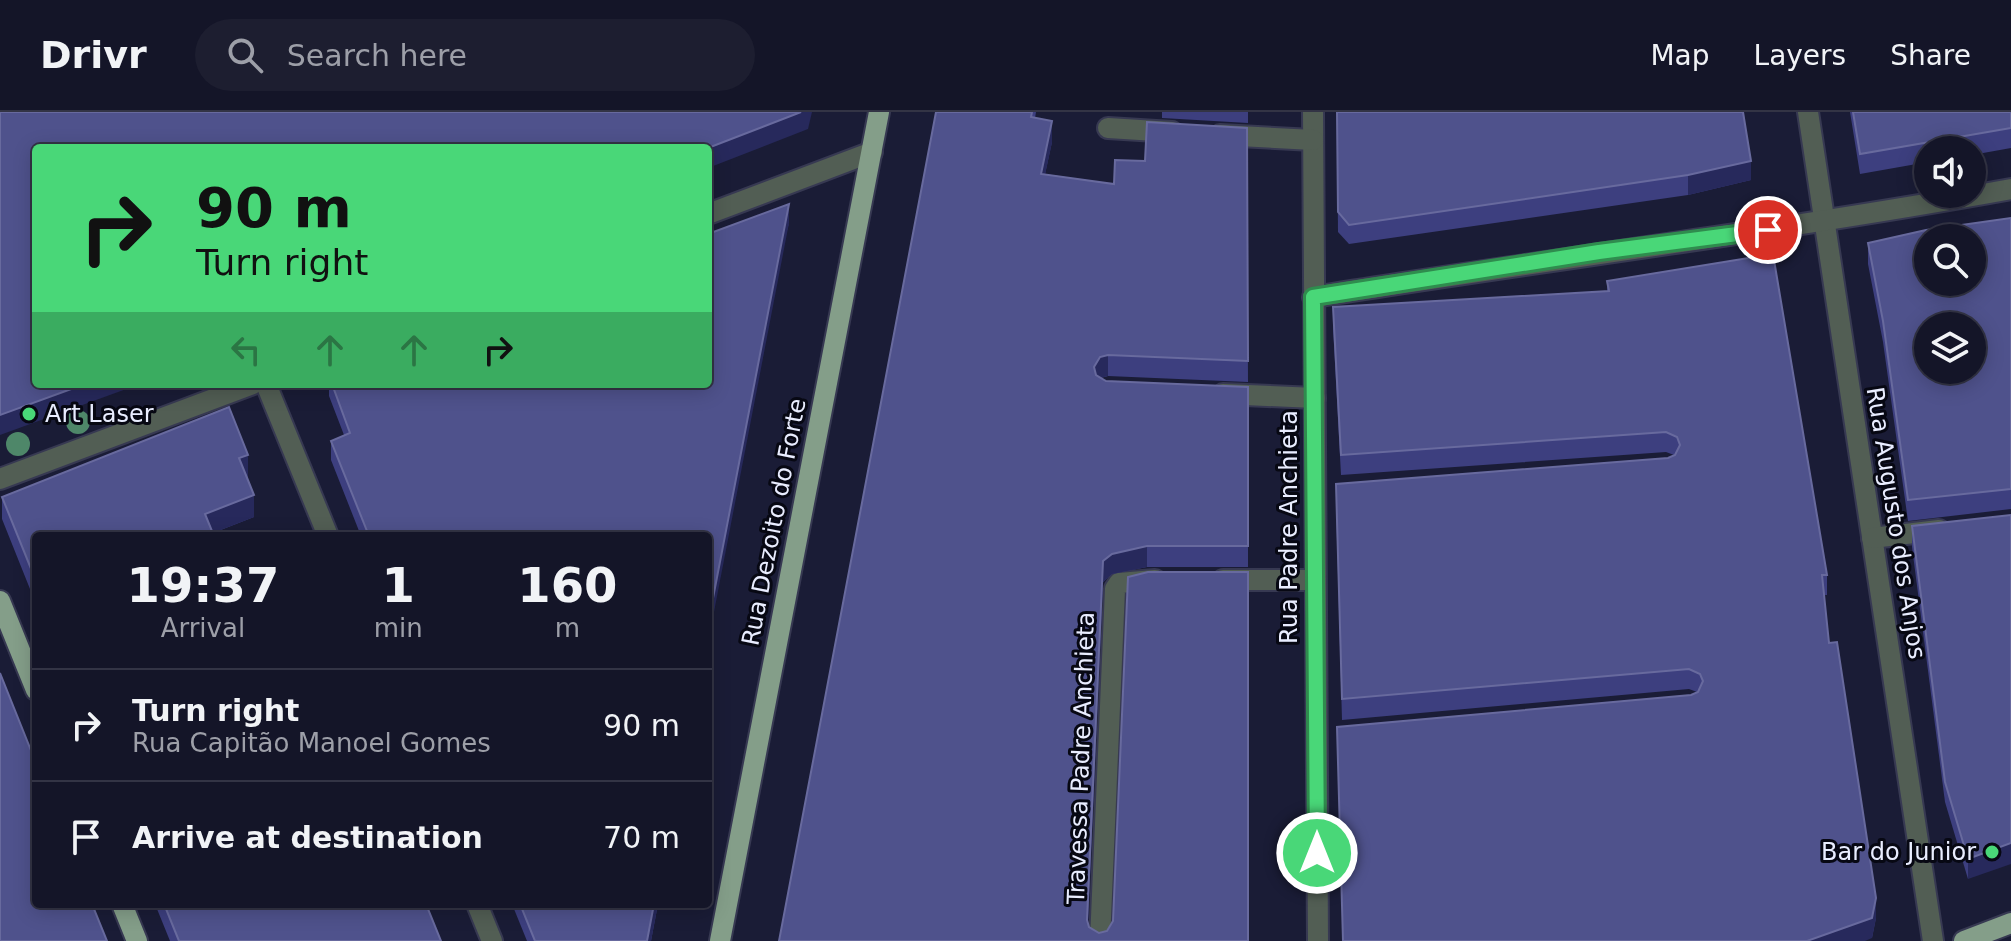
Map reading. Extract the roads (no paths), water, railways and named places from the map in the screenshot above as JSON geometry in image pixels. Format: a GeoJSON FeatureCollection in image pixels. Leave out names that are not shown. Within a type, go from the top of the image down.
{"type":"FeatureCollection","features":[{"type":"Feature","properties":{"kind":"main road","name":"Rua Dezoito do Forte"},"geometry":{"type":"LineString","coordinates":[[720,941],[879,112]]}},
{"type":"Feature","properties":{"kind":"main road"},"geometry":{"type":"LineString","coordinates":[[0,601],[32,680]]}},
{"type":"Feature","properties":{"kind":"main road"},"geometry":{"type":"LineString","coordinates":[[124,908],[137,941]]}},
{"type":"Feature","properties":{"kind":"main road"},"geometry":{"type":"LineString","coordinates":[[1964,941],[2011,923]]}},
{"type":"Feature","properties":{"kind":"street","name":"Rua Padre Anchieta"},"geometry":{"type":"LineString","coordinates":[[1313,112],[1315,398],[1322,489],[1315,580],[1324,735],[1318,941]]}},
{"type":"Feature","properties":{"kind":"street","name":"Rua Augusto dos Anjos"},"geometry":{"type":"LineString","coordinates":[[1808,112],[1933,941]]}},
{"type":"Feature","properties":{"kind":"street"},"geometry":{"type":"LineString","coordinates":[[1108,128],[1313,140]]}},
{"type":"Feature","properties":{"kind":"street"},"geometry":{"type":"LineString","coordinates":[[712,212],[872,152]]}},
{"type":"Feature","properties":{"kind":"street"},"geometry":{"type":"LineString","coordinates":[[1313,297],[1599,252],[1824,223],[2011,189]]}},
{"type":"Feature","properties":{"kind":"street"},"geometry":{"type":"LineString","coordinates":[[0,479],[242,388]]}},
{"type":"Feature","properties":{"kind":"street"},"geometry":{"type":"LineString","coordinates":[[268,388],[326,532]]}},
{"type":"Feature","properties":{"kind":"street"},"geometry":{"type":"LineString","coordinates":[[1203,393],[1315,398]]}},
{"type":"Feature","properties":{"kind":"street"},"geometry":{"type":"LineString","coordinates":[[1872,538],[1965,527]]}},
{"type":"Feature","properties":{"kind":"street","name":"Travessa Padre Anchieta"},"geometry":{"type":"LineString","coordinates":[[1100,941],[1115,589],[1119,583],[1177,580]]}},
{"type":"Feature","properties":{"kind":"street"},"geometry":{"type":"LineString","coordinates":[[1208,580],[1315,580]]}},
{"type":"Feature","properties":{"kind":"street"},"geometry":{"type":"LineString","coordinates":[[479,908],[492,941]]}},
{"type":"Feature","properties":{"kind":"place","name":"Art Laser"},"geometry":{"type":"Point","coordinates":[29,414]}},
{"type":"Feature","properties":{"kind":"place","name":"Bar do Junior"},"geometry":{"type":"Point","coordinates":[1992,852]}}]}
